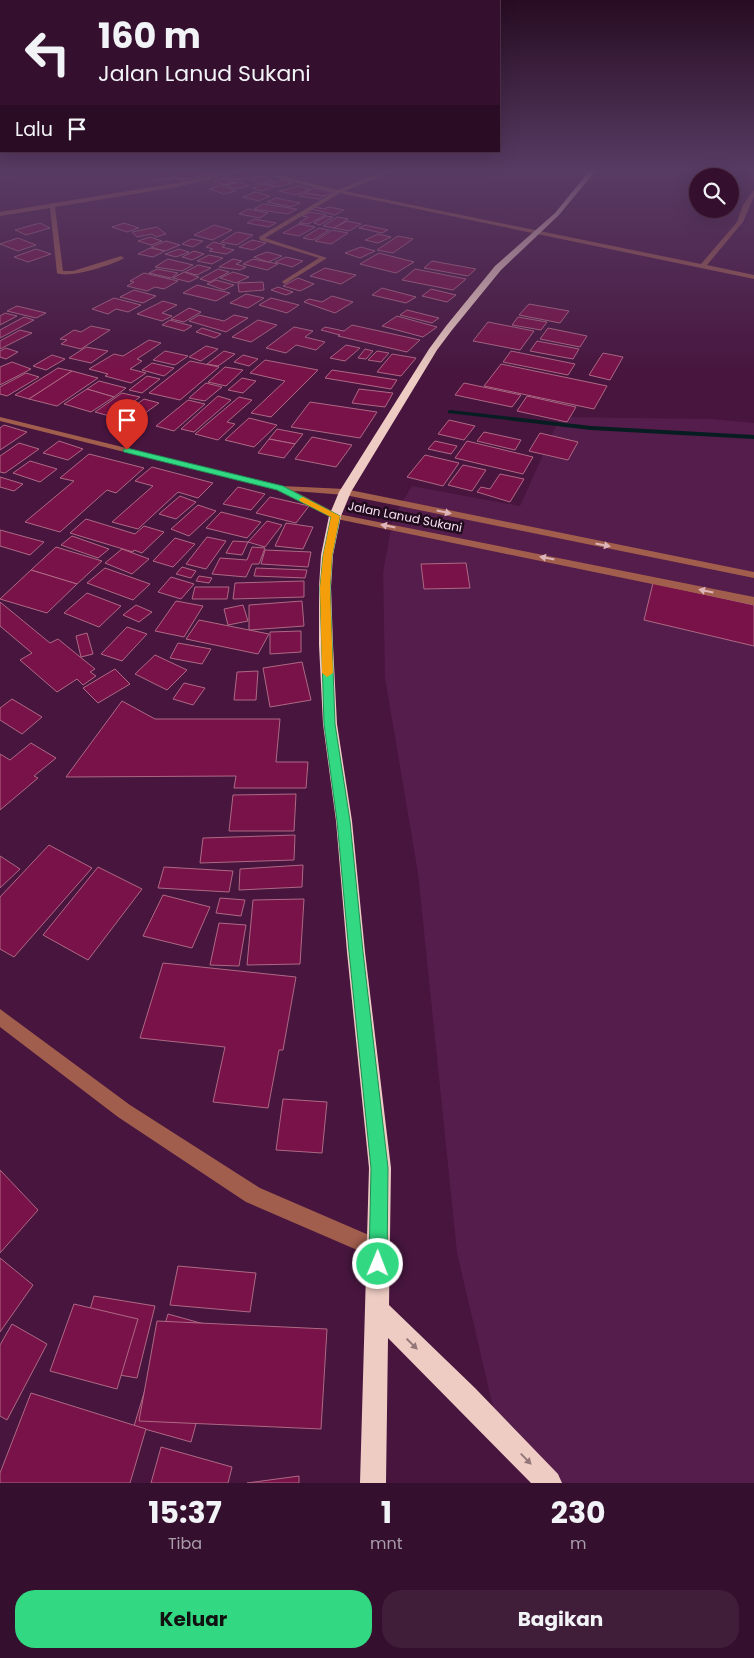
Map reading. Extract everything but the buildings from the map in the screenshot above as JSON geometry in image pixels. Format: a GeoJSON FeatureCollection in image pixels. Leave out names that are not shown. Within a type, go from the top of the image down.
{"type":"FeatureCollection","features":[{"type":"Feature","properties":{"kind":"highway"},"geometry":{"type":"LineString","coordinates":[[373,1483],[380,1168],[356,952],[344,821],[330,724],[325,588],[327,556],[335,516],[345,492],[449,328],[498,268],[532,238]]}},
{"type":"Feature","properties":{"kind":"highway"},"geometry":{"type":"LineString","coordinates":[[377,1310],[466,1397],[549,1483]]}},
{"type":"Feature","properties":{"kind":"street"},"geometry":{"type":"LineString","coordinates":[[55,238],[60,273],[72,273],[121,258]]}},
{"type":"Feature","properties":{"kind":"street"},"geometry":{"type":"LineString","coordinates":[[262,238],[324,258],[284,282]]}},
{"type":"Feature","properties":{"kind":"street"},"geometry":{"type":"LineString","coordinates":[[564,238],[754,277]]}},
{"type":"Feature","properties":{"kind":"street"},"geometry":{"type":"LineString","coordinates":[[703,266],[726,238]]}},
{"type":"Feature","properties":{"kind":"street","name":"Jalan Lanud Sukani"},"geometry":{"type":"LineString","coordinates":[[0,419],[280,488],[335,516],[754,601]]}},
{"type":"Feature","properties":{"kind":"street"},"geometry":{"type":"LineString","coordinates":[[280,488],[345,492],[754,574]]}},
{"type":"Feature","properties":{"kind":"street"},"geometry":{"type":"LineString","coordinates":[[0,1017],[124,1110],[253,1195],[378,1249]]}},
{"type":"Feature","properties":{"kind":"shaded area"},"geometry":{"type":"Polygon","coordinates":[[[560,417],[711,419],[754,423],[754,1483],[561,1483],[504,1454],[457,1253],[418,873],[385,678],[383,572],[393,518],[412,486],[520,506],[560,417]]]}},
{"type":"Feature","properties":{"kind":"waterway"},"geometry":{"type":"LineString","coordinates":[[450,412],[591,428],[754,437]]}},
{"type":"Feature","properties":{"kind":"slow traffic"},"geometry":{"type":"LineString","coordinates":[[303,499],[335,516],[327,556],[325,588],[327,673]]}},
{"type":"Feature","properties":{"kind":"route"},"geometry":{"type":"LineString","coordinates":[[127,450],[280,488],[335,516],[327,556],[325,588],[330,724],[344,821],[356,952],[380,1168],[378,1264]]}}]}
